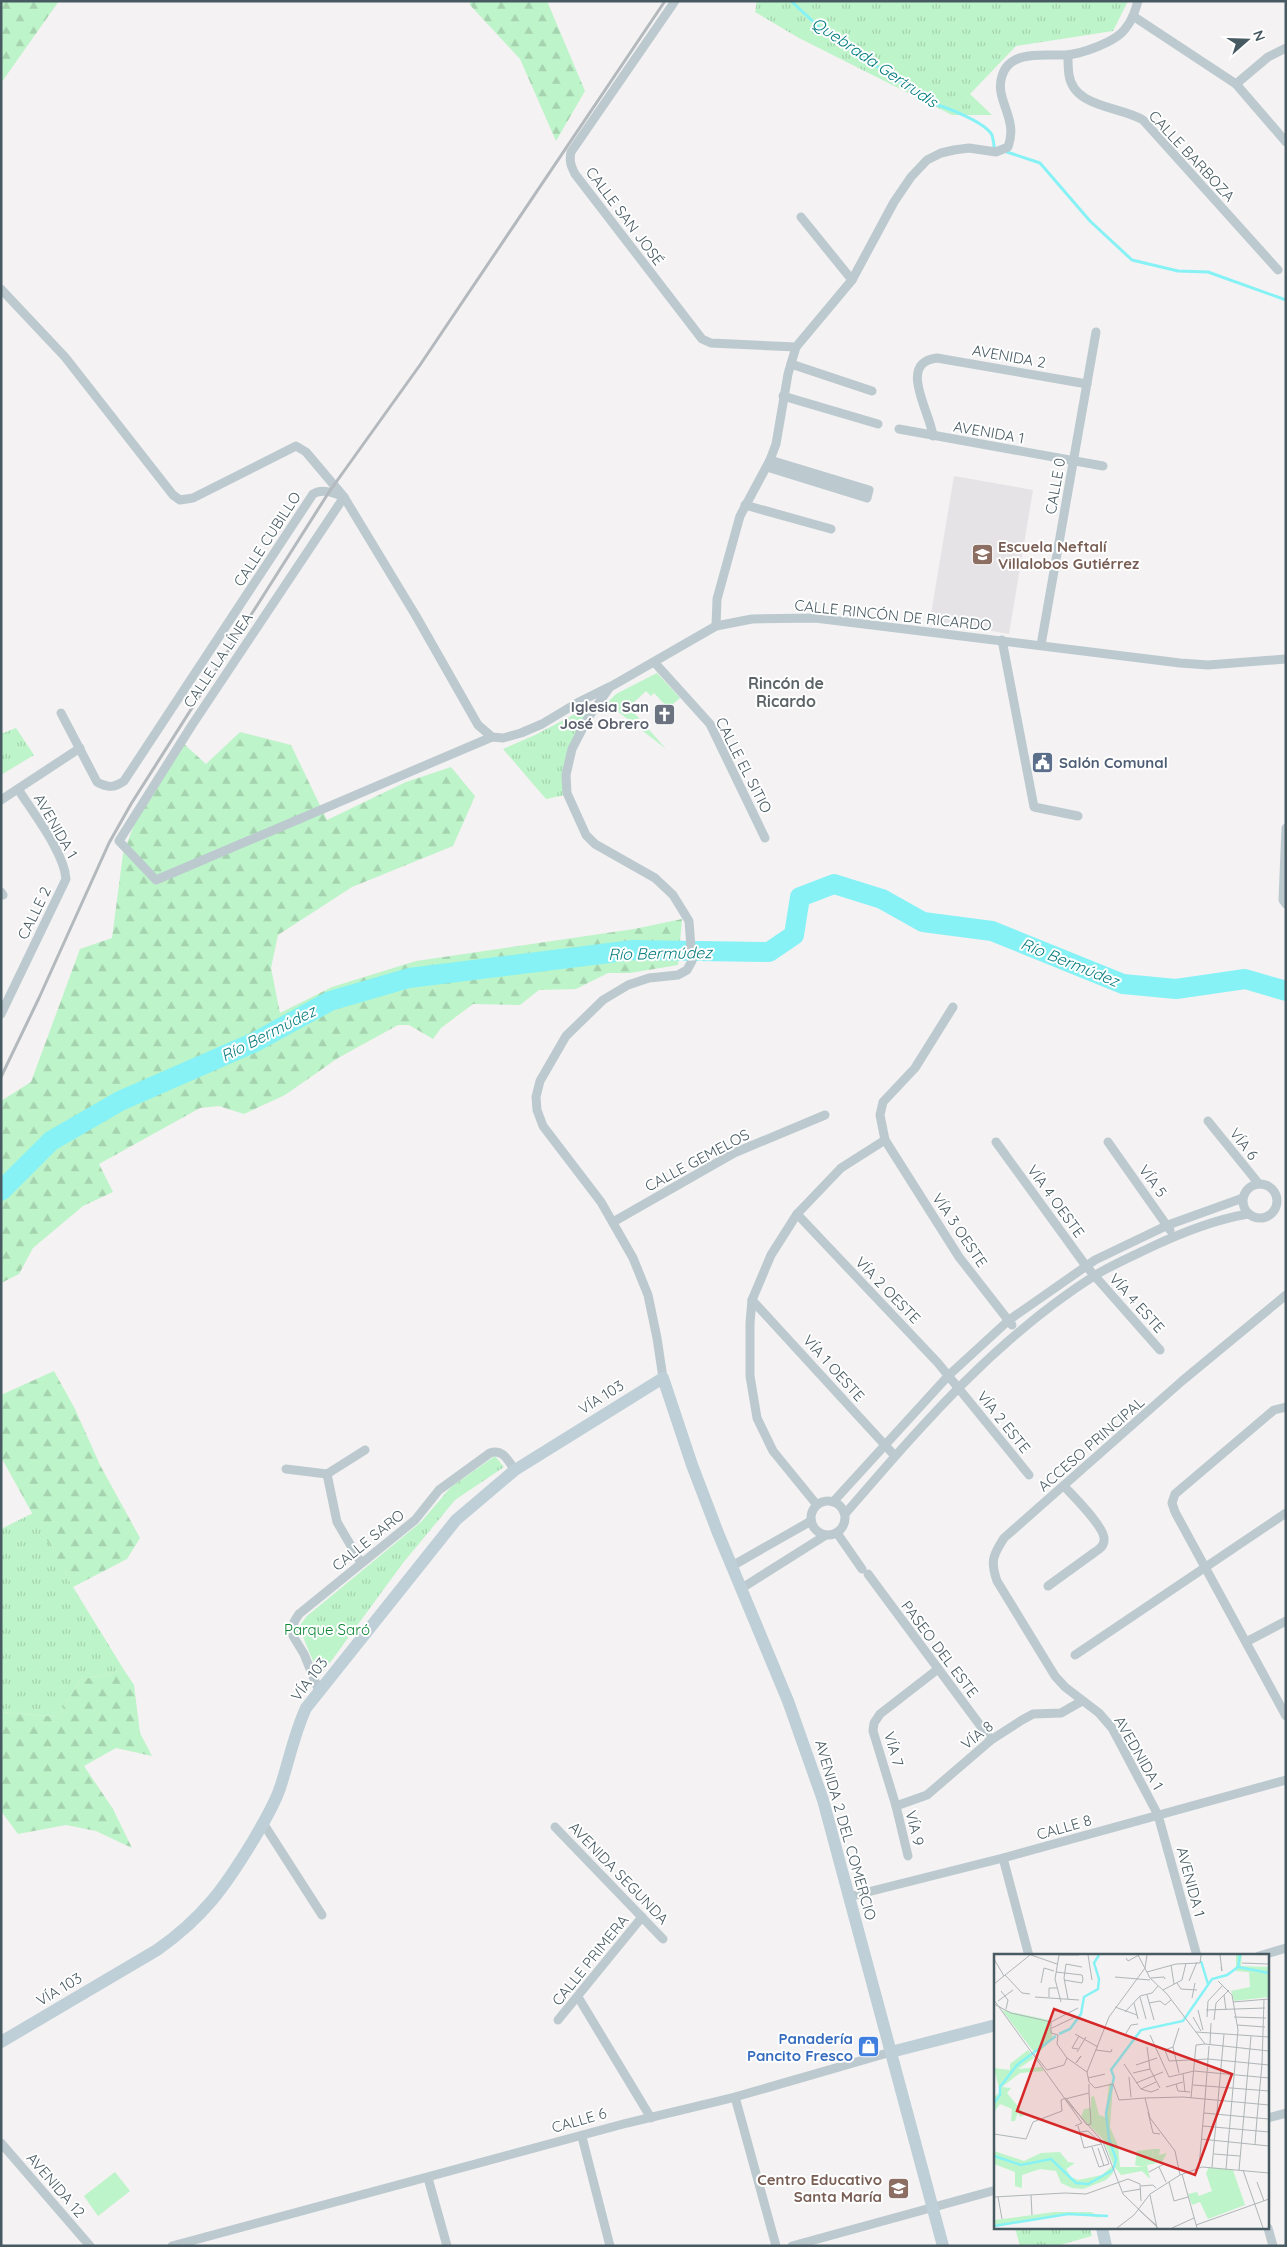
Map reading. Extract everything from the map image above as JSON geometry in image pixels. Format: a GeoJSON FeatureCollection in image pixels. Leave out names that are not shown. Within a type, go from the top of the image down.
{"type":"FeatureCollection","features":[{"type":"Feature","properties":{"kind":"main road","name":"VÍA 103"},"geometry":{"type":"LineString","coordinates":[[1,2042],[157,1950],[190,1925],[213,1902],[227,1883],[263,1823],[280,1789],[297,1727],[306,1708],[456,1520],[515,1470],[663,1378]]}},
{"type":"Feature","properties":{"kind":"main road","name":"AVENIDA 2 DEL COMERCIO"},"geometry":{"type":"LineString","coordinates":[[663,1378],[692,1465],[807,1751],[823,1800],[943,2246]]}},
{"type":"Feature","properties":{"kind":"main road","name":"CALLE 6"},"geometry":{"type":"LineString","coordinates":[[891,2052],[994,2026]]}},
{"type":"Feature","properties":{"kind":"main road"},"geometry":{"type":"LineString","coordinates":[[1102,2230],[1106,2246]]}},
{"type":"Feature","properties":{"kind":"street","name":"CALLE SAN JOSÉ"},"geometry":{"type":"LineString","coordinates":[[675,1],[571,152],[569,159],[571,167],[574,174],[702,339],[710,344],[796,347]]}},
{"type":"Feature","properties":{"kind":"street"},"geometry":{"type":"LineString","coordinates":[[716,626],[717,599],[740,516],[769,464],[776,444],[783,396],[796,347],[852,280],[894,202],[918,169],[927,160],[941,153],[969,148],[996,152],[1008,147],[1012,132],[1002,93],[1002,76],[1010,64],[1026,56],[1039,54],[1068,55],[1114,39],[1124,31],[1133,16],[1138,1]]}},
{"type":"Feature","properties":{"kind":"street"},"geometry":{"type":"LineString","coordinates":[[1133,16],[1236,84],[1286,142]]}},
{"type":"Feature","properties":{"kind":"street"},"geometry":{"type":"LineString","coordinates":[[1236,84],[1268,57],[1286,48]]}},
{"type":"Feature","properties":{"kind":"street","name":"CALLE BARBOZA"},"geometry":{"type":"LineString","coordinates":[[1068,55],[1069,76],[1075,90],[1083,98],[1111,108],[1131,112],[1142,120],[1278,270]]}},
{"type":"Feature","properties":{"kind":"street"},"geometry":{"type":"LineString","coordinates":[[801,217],[852,280]]}},
{"type":"Feature","properties":{"kind":"street"},"geometry":{"type":"LineString","coordinates":[[1,288],[65,357],[173,495],[180,500],[193,498],[296,446],[306,452],[344,497],[416,616],[478,726],[492,737],[502,738],[542,724],[577,703],[610,687]]}},
{"type":"Feature","properties":{"kind":"street","name":"CALLE 0"},"geometry":{"type":"LineString","coordinates":[[1042,645],[1096,332]]}},
{"type":"Feature","properties":{"kind":"street","name":"AVENIDA 2"},"geometry":{"type":"LineString","coordinates":[[933,436],[932,424],[919,388],[917,372],[920,363],[926,359],[937,358],[1086,384]]}},
{"type":"Feature","properties":{"kind":"street"},"geometry":{"type":"LineString","coordinates":[[791,364],[872,391]]}},
{"type":"Feature","properties":{"kind":"street"},"geometry":{"type":"LineString","coordinates":[[783,396],[878,424]]}},
{"type":"Feature","properties":{"kind":"street","name":"AVENIDA 1"},"geometry":{"type":"LineString","coordinates":[[899,429],[1103,466]]}},
{"type":"Feature","properties":{"kind":"street"},"geometry":{"type":"LineString","coordinates":[[769,464],[869,490],[867,498],[769,464]]}},
{"type":"Feature","properties":{"kind":"street","name":"CALLE CUBILLO"},"geometry":{"type":"LineString","coordinates":[[61,713],[97,782],[106,787],[116,786],[124,781],[313,494],[324,491],[344,497]]}},
{"type":"Feature","properties":{"kind":"street","name":"CALLE LA LÍNEA"},"geometry":{"type":"LineString","coordinates":[[344,497],[192,725],[119,840],[156,880],[492,737]]}},
{"type":"Feature","properties":{"kind":"street"},"geometry":{"type":"LineString","coordinates":[[745,505],[830,529]]}},
{"type":"Feature","properties":{"kind":"street","name":"CALLE RINCÓN DE RICARDO"},"geometry":{"type":"LineString","coordinates":[[663,1378],[648,1295],[633,1258],[601,1202],[543,1126],[537,1110],[536,1096],[540,1081],[566,1036],[603,1000],[628,985],[649,978],[678,975],[688,970],[692,961],[690,922],[673,896],[655,878],[595,844],[586,836],[567,793],[566,775],[572,749],[588,718],[610,687],[655,663],[716,626],[752,618],[815,618],[1208,665],[1286,658]]}},
{"type":"Feature","properties":{"kind":"street"},"geometry":{"type":"LineString","coordinates":[[1002,640],[1034,807],[1078,816]]}},
{"type":"Feature","properties":{"kind":"street","name":"CALLE EL SITIO"},"geometry":{"type":"LineString","coordinates":[[655,663],[710,724],[765,838]]}},
{"type":"Feature","properties":{"kind":"street"},"geometry":{"type":"LineString","coordinates":[[1,800],[80,748]]}},
{"type":"Feature","properties":{"kind":"street","name":"AVENIDA 1"},"geometry":{"type":"LineString","coordinates":[[18,789],[60,857],[66,879]]}},
{"type":"Feature","properties":{"kind":"street"},"geometry":{"type":"LineString","coordinates":[[1285,904],[1283,900],[1286,828]]}},
{"type":"Feature","properties":{"kind":"street","name":"CALLE 2"},"geometry":{"type":"LineString","coordinates":[[1,1014],[66,879]]}},
{"type":"Feature","properties":{"kind":"street"},"geometry":{"type":"LineString","coordinates":[[817,1505],[773,1451],[756,1418],[750,1376],[752,1300],[771,1255],[797,1214],[841,1168],[884,1140],[880,1114],[883,1102],[915,1068],[953,1007]]}},
{"type":"Feature","properties":{"kind":"street","name":"CALLE GEMELOS"},"geometry":{"type":"LineString","coordinates":[[612,1222],[734,1153],[825,1115]]}},
{"type":"Feature","properties":{"kind":"street","name":"VÍA 6"},"geometry":{"type":"LineString","coordinates":[[1208,1121],[1260,1184]]}},
{"type":"Feature","properties":{"kind":"street","name":"VÍA 3 OESTE"},"geometry":{"type":"LineString","coordinates":[[884,1140],[960,1258],[1017,1331]]}},
{"type":"Feature","properties":{"kind":"street","name":"VÍA 4 OESTE"},"geometry":{"type":"LineString","coordinates":[[996,1142],[1094,1276]]}},
{"type":"Feature","properties":{"kind":"street","name":"VÍA 5"},"geometry":{"type":"LineString","coordinates":[[1108,1142],[1168,1225],[1173,1237]]}},
{"type":"Feature","properties":{"kind":"street"},"geometry":{"type":"LineString","coordinates":[[742,1588],[826,1535],[837,1533],[844,1525],[845,1514],[895,1456],[958,1387],[1017,1331],[1094,1276],[1173,1237],[1224,1218],[1248,1214],[1258,1219],[1269,1216],[1276,1208],[1277,1197],[1275,1192],[1260,1184],[1249,1188],[1243,1198],[1243,1204],[1248,1214]]}},
{"type":"Feature","properties":{"kind":"street"},"geometry":{"type":"LineString","coordinates":[[833,1502],[949,1375],[1009,1320],[1086,1266],[1168,1225],[1243,1198]]}},
{"type":"Feature","properties":{"kind":"street","name":"VÍA 2 OESTE"},"geometry":{"type":"LineString","coordinates":[[797,1214],[949,1375],[958,1387]]}},
{"type":"Feature","properties":{"kind":"street","name":"VÍA 4 ESTE"},"geometry":{"type":"LineString","coordinates":[[1094,1276],[1160,1350]]}},
{"type":"Feature","properties":{"kind":"street","name":"ACCESO PRINCIPAL"},"geometry":{"type":"LineString","coordinates":[[1034,1641],[997,1581],[993,1569],[993,1559],[1004,1538],[1182,1382],[1286,1295]]}},
{"type":"Feature","properties":{"kind":"street","name":"VÍA 1 OESTE"},"geometry":{"type":"LineString","coordinates":[[752,1300],[895,1456]]}},
{"type":"Feature","properties":{"kind":"street","name":"VÍA 2 ESTE"},"geometry":{"type":"LineString","coordinates":[[958,1387],[1029,1475]]}},
{"type":"Feature","properties":{"kind":"street"},"geometry":{"type":"LineString","coordinates":[[1284,1407],[1274,1410],[1175,1494],[1172,1503],[1175,1512],[1286,1716]]}},
{"type":"Feature","properties":{"kind":"street"},"geometry":{"type":"LineString","coordinates":[[286,1468],[327,1474],[365,1450]]}},
{"type":"Feature","properties":{"kind":"street","name":"CALLE SARO"},"geometry":{"type":"LineString","coordinates":[[319,1692],[304,1654],[293,1636],[294,1622],[299,1614],[415,1520],[439,1490],[490,1453],[496,1450],[501,1452],[515,1470]]}},
{"type":"Feature","properties":{"kind":"street"},"geometry":{"type":"LineString","coordinates":[[327,1474],[337,1522],[361,1563]]}},
{"type":"Feature","properties":{"kind":"street"},"geometry":{"type":"LineString","coordinates":[[1048,1586],[1102,1547],[1104,1541],[1101,1528],[1064,1486]]}},
{"type":"Feature","properties":{"kind":"street"},"geometry":{"type":"LineString","coordinates":[[826,1535],[816,1531],[811,1521],[813,1510],[817,1505],[828,1501],[833,1502],[839,1504],[845,1514]]}},
{"type":"Feature","properties":{"kind":"street"},"geometry":{"type":"LineString","coordinates":[[1075,1655],[1204,1566],[1286,1513]]}},
{"type":"Feature","properties":{"kind":"street"},"geometry":{"type":"LineString","coordinates":[[732,1566],[811,1521]]}},
{"type":"Feature","properties":{"kind":"street","name":"PASEO DEL ESTE"},"geometry":{"type":"LineString","coordinates":[[837,1533],[991,1740]]}},
{"type":"Feature","properties":{"kind":"street"},"geometry":{"type":"LineString","coordinates":[[1246,1642],[1286,1621]]}},
{"type":"Feature","properties":{"kind":"street","name":"AVEDNIDA 1"},"geometry":{"type":"LineString","coordinates":[[1034,1641],[1055,1676],[1082,1701],[1099,1713],[1112,1728],[1158,1815]]}},
{"type":"Feature","properties":{"kind":"street","name":"VÍA 7"},"geometry":{"type":"LineString","coordinates":[[896,1806],[876,1739],[874,1724],[880,1714],[938,1669]]}},
{"type":"Feature","properties":{"kind":"street","name":"VÍA 8"},"geometry":{"type":"LineString","coordinates":[[896,1806],[927,1795],[991,1740],[1028,1716],[1040,1713],[1061,1713],[1082,1701]]}},
{"type":"Feature","properties":{"kind":"street","name":"CALLE 8"},"geometry":{"type":"LineString","coordinates":[[848,1897],[1003,1858],[1286,1780]]}},
{"type":"Feature","properties":{"kind":"street","name":"VÍA 9"},"geometry":{"type":"LineString","coordinates":[[896,1806],[908,1856]]}},
{"type":"Feature","properties":{"kind":"street","name":"AVENIDA 1"},"geometry":{"type":"LineString","coordinates":[[1158,1815],[1196,1954]]}},
{"type":"Feature","properties":{"kind":"street"},"geometry":{"type":"LineString","coordinates":[[263,1823],[322,1915]]}},
{"type":"Feature","properties":{"kind":"street","name":"AVENIDA SEGUNDA"},"geometry":{"type":"LineString","coordinates":[[554,1827],[663,1939]]}},
{"type":"Feature","properties":{"kind":"street"},"geometry":{"type":"LineString","coordinates":[[1003,1858],[1028,1954]]}},
{"type":"Feature","properties":{"kind":"street","name":"CALLE PRIMERA"},"geometry":{"type":"LineString","coordinates":[[558,2020],[642,1917]]}},
{"type":"Feature","properties":{"kind":"street"},"geometry":{"type":"LineString","coordinates":[[1266,1954],[1286,1948]]}},
{"type":"Feature","properties":{"kind":"street"},"geometry":{"type":"LineString","coordinates":[[578,1997],[651,2118]]}},
{"type":"Feature","properties":{"kind":"street","name":"CALLE 6"},"geometry":{"type":"LineString","coordinates":[[172,2246],[735,2097],[891,2052]]}},
{"type":"Feature","properties":{"kind":"street"},"geometry":{"type":"LineString","coordinates":[[735,2097],[776,2246]]}},
{"type":"Feature","properties":{"kind":"street"},"geometry":{"type":"LineString","coordinates":[[1270,2117],[1286,2113]]}},
{"type":"Feature","properties":{"kind":"street"},"geometry":{"type":"LineString","coordinates":[[582,2137],[610,2246]]}},
{"type":"Feature","properties":{"kind":"street","name":"AVENIDA 12"},"geometry":{"type":"LineString","coordinates":[[1,2143],[90,2246]]}},
{"type":"Feature","properties":{"kind":"street"},"geometry":{"type":"LineString","coordinates":[[428,2178],[447,2246]]}},
{"type":"Feature","properties":{"kind":"street"},"geometry":{"type":"LineString","coordinates":[[792,2246],[994,2191]]}},
{"type":"Feature","properties":{"kind":"street"},"geometry":{"type":"LineString","coordinates":[[1269,2230],[1273,2246]]}},
{"type":"Feature","properties":{"kind":"shaded area","name":"Escuela Neftalí Villalobos Gutiérrez"},"geometry":{"type":"Polygon","coordinates":[[[954,476],[1033,490],[1009,634],[930,620],[954,476]]]}},
{"type":"Feature","properties":{"kind":"green space"},"geometry":{"type":"Polygon","coordinates":[[[1,1],[59,1],[1,83],[1,1]]]}},
{"type":"Feature","properties":{"kind":"green space"},"geometry":{"type":"Polygon","coordinates":[[[470,1],[547,1],[585,91],[556,141],[520,59],[470,5],[470,1]]]}},
{"type":"Feature","properties":{"kind":"green space"},"geometry":{"type":"Polygon","coordinates":[[[757,1],[1128,1],[1113,31],[1016,46],[970,94],[992,115],[952,115],[799,38],[755,12],[757,1]]]}},
{"type":"Feature","properties":{"kind":"green space"},"geometry":{"type":"Polygon","coordinates":[[[657,673],[680,698],[668,708],[654,693],[651,696],[646,691],[629,707],[666,749],[607,703],[616,694],[657,673]]]}},
{"type":"Feature","properties":{"kind":"green space"},"geometry":{"type":"Polygon","coordinates":[[[596,703],[571,744],[565,795],[546,799],[503,749],[535,735],[596,703]]]}},
{"type":"Feature","properties":{"kind":"green space"},"geometry":{"type":"Polygon","coordinates":[[[16,728],[34,755],[1,775],[1,734],[16,728]]]}},
{"type":"Feature","properties":{"kind":"green space"},"geometry":{"type":"Polygon","coordinates":[[[240,732],[291,745],[327,820],[406,782],[451,767],[475,796],[453,846],[352,887],[278,935],[271,968],[280,1013],[332,987],[416,961],[634,929],[682,919],[678,965],[630,973],[608,973],[576,989],[539,990],[520,1005],[473,1004],[441,1028],[433,1039],[409,1025],[398,1025],[338,1058],[285,1095],[244,1114],[219,1106],[200,1108],[99,1164],[113,1192],[83,1206],[33,1248],[19,1274],[1,1283],[1,1101],[31,1082],[80,949],[112,938],[123,854],[135,822],[184,744],[206,764],[240,732]]]}},
{"type":"Feature","properties":{"kind":"green space"},"geometry":{"type":"Polygon","coordinates":[[[54,1371],[75,1409],[100,1465],[140,1538],[127,1559],[73,1587],[1,1457],[1,1395],[54,1371]]]}},
{"type":"Feature","properties":{"kind":"green space","name":"Parque Saró"},"geometry":{"type":"Polygon","coordinates":[[[495,1456],[504,1467],[455,1500],[403,1563],[320,1676],[300,1629],[307,1616],[421,1522],[451,1487],[495,1456]]]}},
{"type":"Feature","properties":{"kind":"green space"},"geometry":{"type":"Polygon","coordinates":[[[33,1513],[73,1587],[124,1670],[80,1680],[58,1717],[1,1712],[1,1529],[33,1513]]]}},
{"type":"Feature","properties":{"kind":"green space"},"geometry":{"type":"Polygon","coordinates":[[[307,1616],[343,1645],[330,1662],[300,1634],[300,1627],[307,1616]]]}},
{"type":"Feature","properties":{"kind":"green space"},"geometry":{"type":"Polygon","coordinates":[[[124,1670],[134,1685],[140,1733],[152,1756],[116,1748],[84,1766],[113,1809],[132,1848],[96,1831],[66,1825],[18,1834],[1,1811],[1,1712],[58,1717],[80,1680],[124,1670]]]}},
{"type":"Feature","properties":{"kind":"green space"},"geometry":{"type":"Polygon","coordinates":[[[115,2172],[130,2191],[98,2216],[84,2196],[115,2172]]]}},
{"type":"Feature","properties":{"kind":"green space"},"geometry":{"type":"Polygon","coordinates":[[[1016,2230],[1090,2230],[1092,2236],[1056,2246],[1020,2246],[1016,2230]]]}},
{"type":"Feature","properties":{"kind":"waterway","name":"Quebrada Gertrudis"},"geometry":{"type":"LineString","coordinates":[[791,1],[820,28],[931,103],[955,111],[982,125],[992,135],[994,147],[998,149]]}},
{"type":"Feature","properties":{"kind":"waterway","name":"Quebrada Gertrudis"},"geometry":{"type":"LineString","coordinates":[[1004,151],[1040,163],[1090,221],[1132,260],[1178,271],[1208,272],[1286,300]]}},
{"type":"Feature","properties":{"kind":"waterway","name":"Río Bermúdez"},"geometry":{"type":"LineString","coordinates":[[1,1191],[51,1141],[120,1101],[255,1042],[330,1001],[409,978],[633,950],[769,952],[794,935],[800,897],[834,884],[882,899],[923,922],[992,931],[1123,984],[1176,989],[1245,979],[1286,991]]}},
{"type":"Feature","properties":{"kind":"railway"},"geometry":{"type":"LineString","coordinates":[[1,1077],[109,843],[131,804],[329,492],[420,365],[665,1]]}},
{"type":"Feature","properties":{"kind":"place","name":"Escuela Neftalí Villalobos Gutiérrez"},"geometry":{"type":"Point","coordinates":[982,555]}},
{"type":"Feature","properties":{"kind":"place","name":"Iglesia San José Obrero"},"geometry":{"type":"Point","coordinates":[665,715]}},
{"type":"Feature","properties":{"kind":"place","name":"Salón Comunal"},"geometry":{"type":"Point","coordinates":[1043,762]}},
{"type":"Feature","properties":{"kind":"place","name":"Panadería Pancito Fresco"},"geometry":{"type":"Point","coordinates":[869,2047]}},
{"type":"Feature","properties":{"kind":"place","name":"Centro Educativo Santa María"},"geometry":{"type":"Point","coordinates":[898,2188]}},
{"type":"Feature","properties":{"kind":"district","name":"Rincón de Ricardo"},"geometry":{"type":"Point","coordinates":[786,692]}}]}
